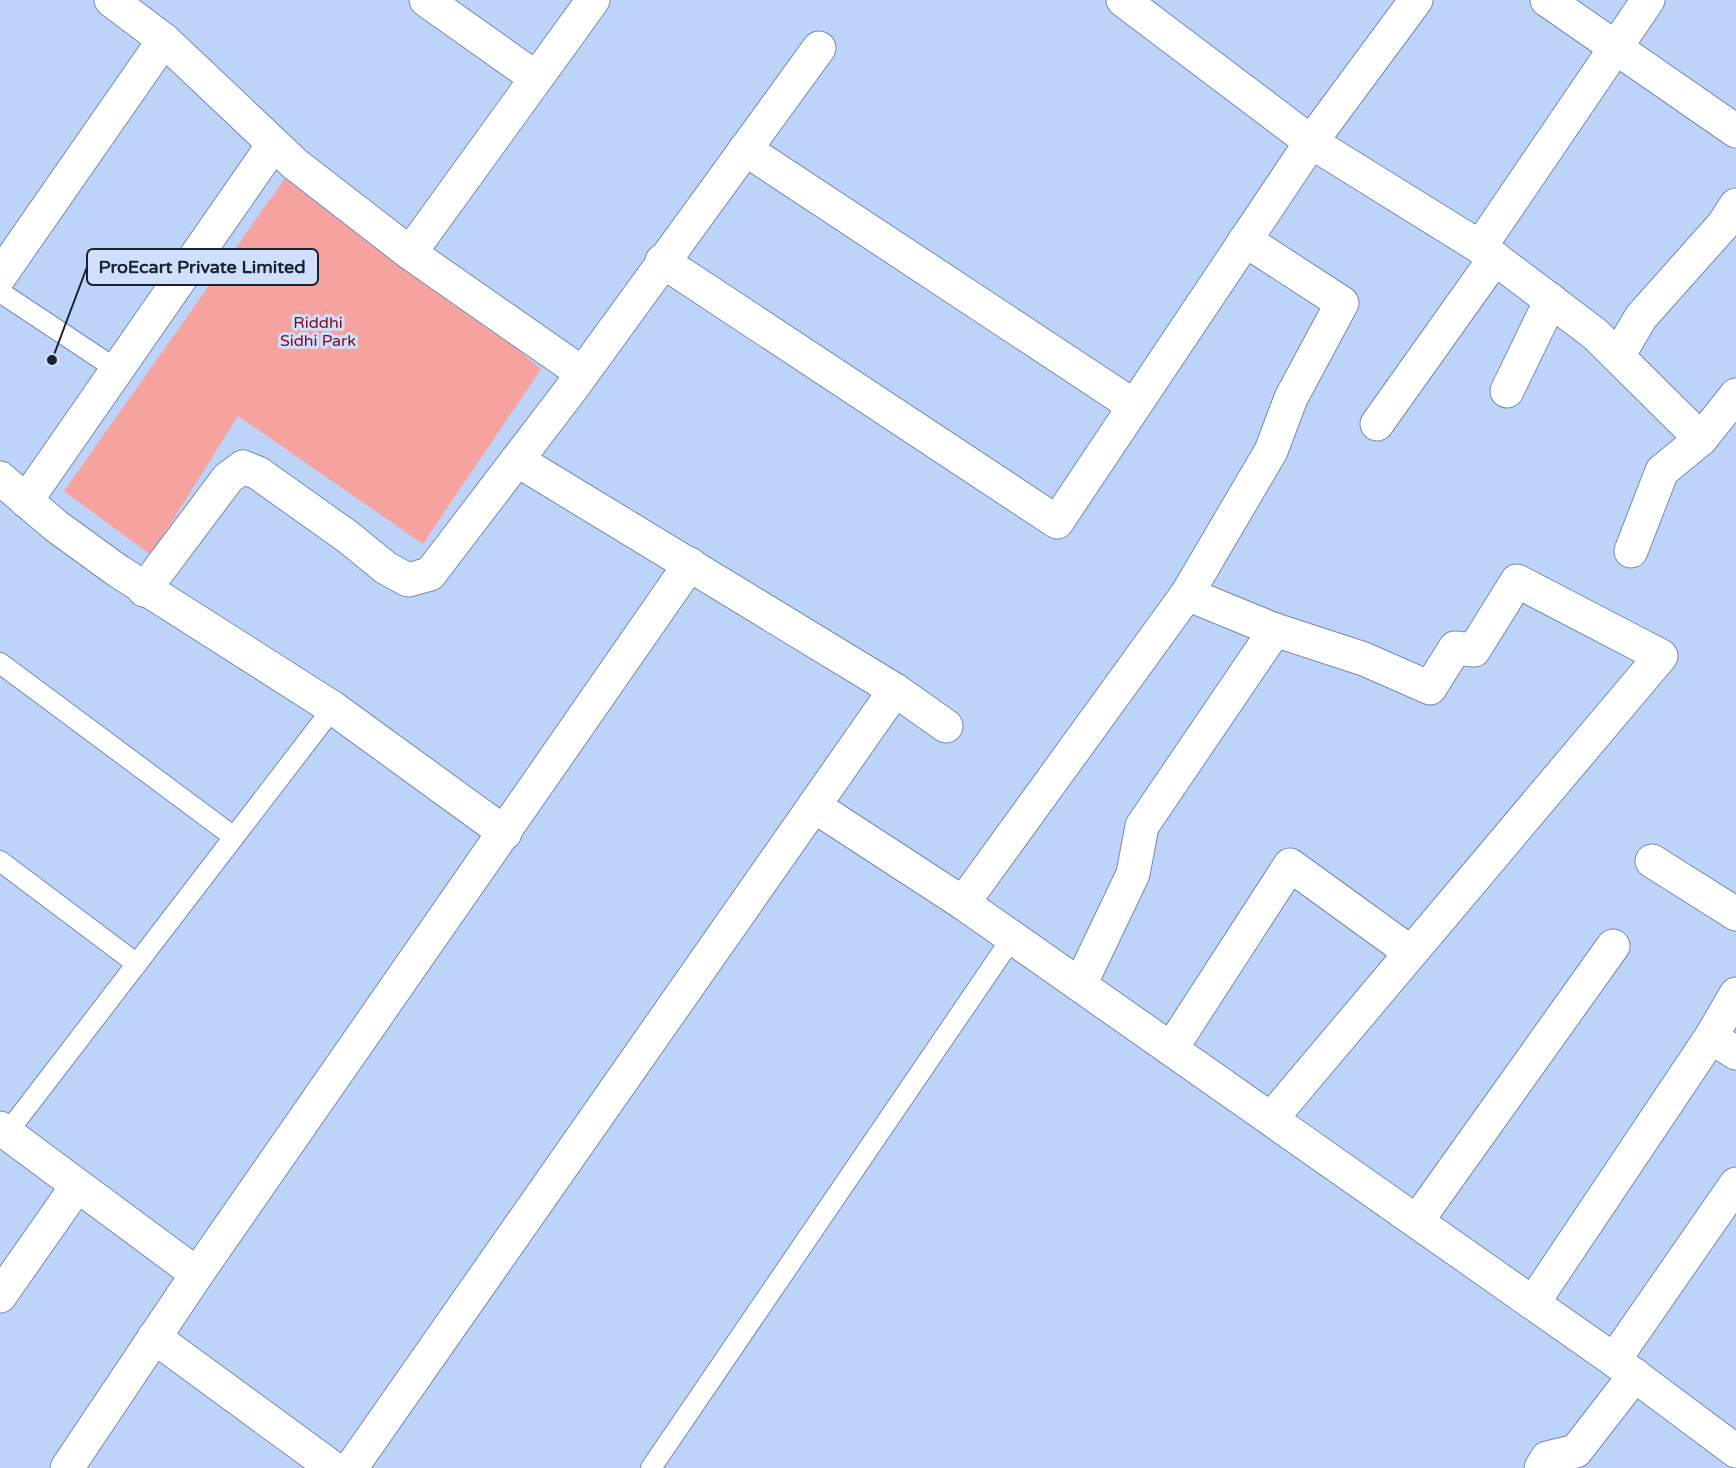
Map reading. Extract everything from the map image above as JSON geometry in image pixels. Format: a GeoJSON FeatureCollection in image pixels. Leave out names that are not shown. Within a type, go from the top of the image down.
{"type":"FeatureCollection","features":[{"type":"Feature","properties":{"kind":"street"},"geometry":{"type":"LineString","coordinates":[[111,0],[164,40],[273,145],[410,254],[582,373]]}},
{"type":"Feature","properties":{"kind":"street"},"geometry":{"type":"LineString","coordinates":[[426,0],[536,78]]}},
{"type":"Feature","properties":{"kind":"street"},"geometry":{"type":"LineString","coordinates":[[410,254],[593,0]]}},
{"type":"Feature","properties":{"kind":"street"},"geometry":{"type":"LineString","coordinates":[[1123,0],[1311,142],[1487,252],[1551,300],[1595,334],[1701,439]]}},
{"type":"Feature","properties":{"kind":"street"},"geometry":{"type":"LineString","coordinates":[[662,261],[1057,522],[1311,142],[1416,0]]}},
{"type":"Feature","properties":{"kind":"street"},"geometry":{"type":"LineString","coordinates":[[1547,0],[1736,131]]}},
{"type":"Feature","properties":{"kind":"street"},"geometry":{"type":"LineString","coordinates":[[1377,424],[1648,0]]}},
{"type":"Feature","properties":{"kind":"street"},"geometry":{"type":"LineString","coordinates":[[0,276],[164,40]]}},
{"type":"Feature","properties":{"kind":"street"},"geometry":{"type":"LineString","coordinates":[[144,590],[228,478],[243,467],[258,473],[348,537],[386,568],[408,580],[430,574],[582,373],[819,48]]}},
{"type":"Feature","properties":{"kind":"street"},"geometry":{"type":"LineString","coordinates":[[26,501],[273,145]]}},
{"type":"Feature","properties":{"kind":"street"},"geometry":{"type":"LineString","coordinates":[[745,149],[1134,406]]}},
{"type":"Feature","properties":{"kind":"street"},"geometry":{"type":"LineString","coordinates":[[1618,356],[1641,317],[1723,225],[1736,205]]}},
{"type":"Feature","properties":{"kind":"street"},"geometry":{"type":"LineString","coordinates":[[963,903],[1186,594],[1271,451],[1291,398],[1342,303],[1245,240]]}},
{"type":"Feature","properties":{"kind":"street"},"geometry":{"type":"LineString","coordinates":[[1507,391],[1551,300]]}},
{"type":"Feature","properties":{"kind":"street"},"geometry":{"type":"LineString","coordinates":[[1631,551],[1662,471],[1701,439],[1736,394]]}},
{"type":"Feature","properties":{"kind":"street"},"geometry":{"type":"LineString","coordinates":[[517,460],[896,690],[946,726]]}},
{"type":"Feature","properties":{"kind":"street"},"geometry":{"type":"LineString","coordinates":[[0,478],[26,501],[144,590],[333,708],[505,833]]}},
{"type":"Feature","properties":{"kind":"street"},"geometry":{"type":"LineString","coordinates":[[67,1468],[196,1274],[690,564]]}},
{"type":"Feature","properties":{"kind":"street"},"geometry":{"type":"LineString","coordinates":[[1186,594],[1275,630],[1364,659],[1430,688],[1455,648],[1474,650],[1517,580],[1661,656],[1271,1119]]}},
{"type":"Feature","properties":{"kind":"street"},"geometry":{"type":"LineString","coordinates":[[1080,985],[1133,874],[1142,826],[1275,630]]}},
{"type":"Feature","properties":{"kind":"street"},"geometry":{"type":"LineString","coordinates":[[351,1468],[896,690]]}},
{"type":"Feature","properties":{"kind":"street"},"geometry":{"type":"LineString","coordinates":[[814,806],[963,903],[1625,1367],[1736,1451]]}},
{"type":"Feature","properties":{"kind":"street"},"geometry":{"type":"LineString","coordinates":[[1652,861],[1736,914]]}},
{"type":"Feature","properties":{"kind":"street"},"geometry":{"type":"LineString","coordinates":[[1171,1049],[1290,865],[1410,952]]}},
{"type":"Feature","properties":{"kind":"street"},"geometry":{"type":"LineString","coordinates":[[1417,1221],[1613,946]]}},
{"type":"Feature","properties":{"kind":"street"},"geometry":{"type":"LineString","coordinates":[[1533,1303],[1723,1045],[1736,993]]}},
{"type":"Feature","properties":{"kind":"street"},"geometry":{"type":"LineString","coordinates":[[4,1131],[196,1274]]}},
{"type":"Feature","properties":{"kind":"street"},"geometry":{"type":"LineString","coordinates":[[1541,1468],[1547,1458],[1576,1451],[1736,1184]]}},
{"type":"Feature","properties":{"kind":"street"},"geometry":{"type":"LineString","coordinates":[[5,1280],[77,1186]]}},
{"type":"Feature","properties":{"kind":"street"},"geometry":{"type":"LineString","coordinates":[[154,1337],[333,1468]]}},
{"type":"Feature","properties":{"kind":"lane"},"geometry":{"type":"LineString","coordinates":[[0,292],[116,369]]}},
{"type":"Feature","properties":{"kind":"lane"},"geometry":{"type":"LineString","coordinates":[[0,663],[234,837]]}},
{"type":"Feature","properties":{"kind":"lane"},"geometry":{"type":"LineString","coordinates":[[4,1131],[137,964],[333,708]]}},
{"type":"Feature","properties":{"kind":"lane"},"geometry":{"type":"LineString","coordinates":[[0,861],[137,964]]}},
{"type":"Feature","properties":{"kind":"lane"},"geometry":{"type":"LineString","coordinates":[[651,1468],[1012,938]]}},
{"type":"Feature","properties":{"kind":"green space","name":"Riddhi Sidhi Park"},"geometry":{"type":"Polygon","coordinates":[[[295,164],[541,369],[423,544],[238,416],[151,555],[64,491],[295,164]]]}},
{"type":"Feature","properties":{"kind":"place","name":"ProEcart Private Limited"},"geometry":{"type":"Point","coordinates":[52,360]}}]}
